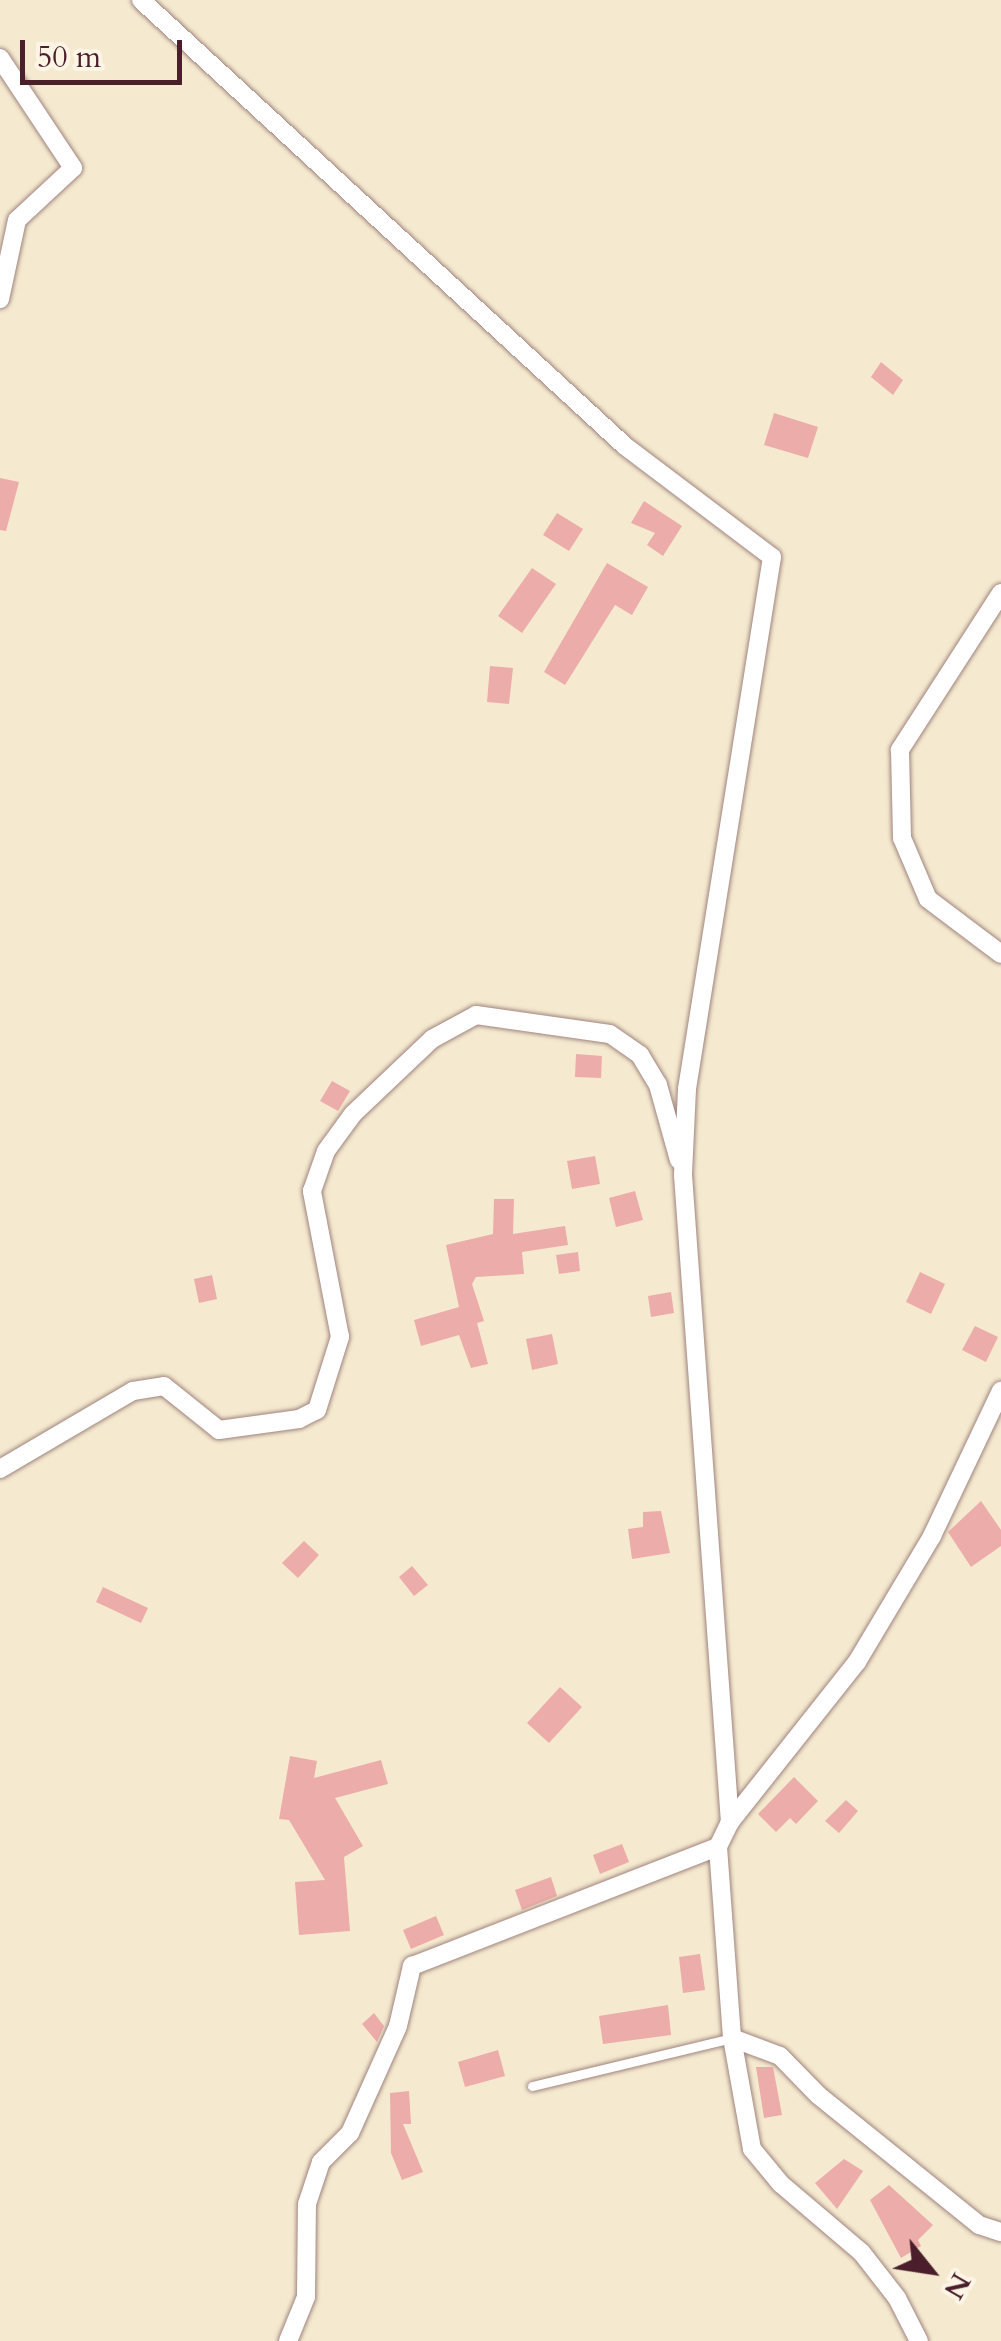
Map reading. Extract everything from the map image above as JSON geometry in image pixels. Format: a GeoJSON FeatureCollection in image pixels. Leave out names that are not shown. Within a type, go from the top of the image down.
{"type":"FeatureCollection","features":[{"type":"Feature","properties":{"kind":"street"},"geometry":{"type":"LineString","coordinates":[[141,0],[625,446],[772,557],[687,1089],[683,1175],[730,1822]]}},
{"type":"Feature","properties":{"kind":"street"},"geometry":{"type":"LineString","coordinates":[[0,58],[72,168],[17,220],[0,299]]}},
{"type":"Feature","properties":{"kind":"street"},"geometry":{"type":"LineString","coordinates":[[1001,593],[900,750],[902,838],[928,898],[1001,954]]}},
{"type":"Feature","properties":{"kind":"street"},"geometry":{"type":"LineString","coordinates":[[0,1469],[133,1391],[164,1386],[219,1430],[298,1420],[317,1410],[340,1338],[312,1191],[326,1151],[352,1114],[432,1038],[476,1015],[610,1034],[640,1055],[658,1085],[683,1175]]}},
{"type":"Feature","properties":{"kind":"street"},"geometry":{"type":"LineString","coordinates":[[918,2341],[898,2298],[862,2253],[780,2184],[752,2150],[738,2101],[718,1847],[730,1822],[857,1662],[932,1536],[1001,1391]]}},
{"type":"Feature","properties":{"kind":"street"},"geometry":{"type":"LineString","coordinates":[[288,2341],[306,2297],[307,2204],[316,2176],[350,2132],[398,2026],[412,1966],[718,1847]]}},
{"type":"Feature","properties":{"kind":"street"},"geometry":{"type":"LineString","coordinates":[[732,2038],[780,2056],[818,2096],[979,2225],[1001,2232]]}},
{"type":"Feature","properties":{"kind":"lane"},"geometry":{"type":"LineString","coordinates":[[532,2086],[732,2038]]}},
{"type":"Feature","properties":{"kind":"building"},"geometry":{"type":"Polygon","coordinates":[[[881,362],[903,380],[893,395],[871,377],[881,362]]]}},
{"type":"Feature","properties":{"kind":"building"},"geometry":{"type":"Polygon","coordinates":[[[774,413],[818,427],[808,458],[764,445],[774,413]]]}},
{"type":"Feature","properties":{"kind":"building"},"geometry":{"type":"Polygon","coordinates":[[[0,478],[19,482],[6,531],[0,530],[0,478]]]}},
{"type":"Feature","properties":{"kind":"building"},"geometry":{"type":"Polygon","coordinates":[[[644,501],[682,526],[663,556],[647,545],[655,533],[631,523],[644,501]]]}},
{"type":"Feature","properties":{"kind":"building"},"geometry":{"type":"Polygon","coordinates":[[[557,513],[583,529],[569,551],[543,535],[557,513]]]}},
{"type":"Feature","properties":{"kind":"building"},"geometry":{"type":"Polygon","coordinates":[[[607,563],[648,587],[632,615],[615,605],[565,685],[544,672],[607,563]]]}},
{"type":"Feature","properties":{"kind":"building"},"geometry":{"type":"Polygon","coordinates":[[[532,568],[556,584],[522,633],[498,616],[532,568]]]}},
{"type":"Feature","properties":{"kind":"building"},"geometry":{"type":"Polygon","coordinates":[[[490,666],[513,668],[509,704],[487,702],[490,666]]]}},
{"type":"Feature","properties":{"kind":"building"},"geometry":{"type":"Polygon","coordinates":[[[576,1054],[602,1056],[601,1078],[575,1077],[576,1054]]]}},
{"type":"Feature","properties":{"kind":"building"},"geometry":{"type":"Polygon","coordinates":[[[332,1081],[350,1091],[338,1111],[320,1101],[332,1081]]]}},
{"type":"Feature","properties":{"kind":"building"},"geometry":{"type":"Polygon","coordinates":[[[595,1156],[600,1184],[572,1189],[567,1161],[595,1156]]]}},
{"type":"Feature","properties":{"kind":"building"},"geometry":{"type":"Polygon","coordinates":[[[635,1191],[643,1220],[616,1227],[609,1198],[635,1191]]]}},
{"type":"Feature","properties":{"kind":"building"},"geometry":{"type":"Polygon","coordinates":[[[494,1199],[514,1199],[513,1234],[565,1226],[568,1245],[522,1252],[524,1274],[476,1277],[472,1284],[484,1321],[477,1323],[488,1364],[471,1368],[459,1335],[421,1346],[414,1320],[459,1307],[446,1245],[493,1234],[494,1199]]]}},
{"type":"Feature","properties":{"kind":"building"},"geometry":{"type":"Polygon","coordinates":[[[578,1252],[580,1271],[559,1274],[556,1255],[578,1252]]]}},
{"type":"Feature","properties":{"kind":"building"},"geometry":{"type":"Polygon","coordinates":[[[920,1272],[945,1284],[931,1314],[906,1302],[920,1272]]]}},
{"type":"Feature","properties":{"kind":"building"},"geometry":{"type":"Polygon","coordinates":[[[212,1275],[217,1299],[199,1303],[194,1279],[212,1275]]]}},
{"type":"Feature","properties":{"kind":"building"},"geometry":{"type":"Polygon","coordinates":[[[671,1292],[674,1313],[651,1317],[648,1296],[671,1292]]]}},
{"type":"Feature","properties":{"kind":"building"},"geometry":{"type":"Polygon","coordinates":[[[975,1326],[998,1337],[986,1362],[962,1350],[975,1326]]]}},
{"type":"Feature","properties":{"kind":"building"},"geometry":{"type":"Polygon","coordinates":[[[552,1334],[558,1364],[532,1370],[526,1339],[552,1334]]]}},
{"type":"Feature","properties":{"kind":"building"},"geometry":{"type":"Polygon","coordinates":[[[981,1501],[1001,1530],[1001,1546],[971,1567],[948,1532],[981,1501]]]}},
{"type":"Feature","properties":{"kind":"building"},"geometry":{"type":"Polygon","coordinates":[[[661,1511],[670,1553],[632,1559],[628,1529],[643,1527],[643,1512],[661,1511]]]}},
{"type":"Feature","properties":{"kind":"building"},"geometry":{"type":"Polygon","coordinates":[[[304,1541],[319,1555],[298,1578],[282,1563],[304,1541]]]}},
{"type":"Feature","properties":{"kind":"building"},"geometry":{"type":"Polygon","coordinates":[[[412,1566],[428,1585],[414,1596],[399,1577],[412,1566]]]}},
{"type":"Feature","properties":{"kind":"building"},"geometry":{"type":"Polygon","coordinates":[[[103,1587],[148,1608],[141,1623],[96,1602],[103,1587]]]}},
{"type":"Feature","properties":{"kind":"building"},"geometry":{"type":"Polygon","coordinates":[[[560,1687],[582,1707],[549,1743],[527,1723],[560,1687]]]}},
{"type":"Feature","properties":{"kind":"building"},"geometry":{"type":"Polygon","coordinates":[[[290,1756],[317,1761],[314,1778],[381,1760],[388,1784],[335,1798],[363,1846],[344,1857],[350,1931],[299,1935],[295,1882],[325,1880],[289,1820],[279,1819],[290,1756]]]}},
{"type":"Feature","properties":{"kind":"building"},"geometry":{"type":"Polygon","coordinates":[[[794,1777],[818,1801],[796,1824],[790,1818],[776,1832],[758,1814],[794,1777]]]}},
{"type":"Feature","properties":{"kind":"building"},"geometry":{"type":"Polygon","coordinates":[[[846,1800],[858,1811],[839,1833],[825,1821],[846,1800]]]}},
{"type":"Feature","properties":{"kind":"building"},"geometry":{"type":"Polygon","coordinates":[[[622,1844],[629,1862],[600,1874],[593,1855],[622,1844]]]}},
{"type":"Feature","properties":{"kind":"building"},"geometry":{"type":"Polygon","coordinates":[[[551,1877],[557,1896],[522,1910],[515,1890],[551,1877]]]}},
{"type":"Feature","properties":{"kind":"building"},"geometry":{"type":"Polygon","coordinates":[[[436,1916],[444,1935],[411,1949],[403,1930],[436,1916]]]}},
{"type":"Feature","properties":{"kind":"building"},"geometry":{"type":"Polygon","coordinates":[[[700,1954],[705,1990],[683,1993],[679,1957],[700,1954]]]}},
{"type":"Feature","properties":{"kind":"building"},"geometry":{"type":"Polygon","coordinates":[[[668,2005],[671,2035],[603,2044],[599,2016],[668,2005]]]}},
{"type":"Feature","properties":{"kind":"building"},"geometry":{"type":"Polygon","coordinates":[[[374,2013],[384,2026],[377,2042],[362,2024],[374,2013]]]}},
{"type":"Feature","properties":{"kind":"building"},"geometry":{"type":"Polygon","coordinates":[[[498,2050],[505,2076],[465,2087],[458,2062],[498,2050]]]}},
{"type":"Feature","properties":{"kind":"building"},"geometry":{"type":"Polygon","coordinates":[[[756,2067],[773,2067],[782,2115],[764,2118],[756,2067]]]}},
{"type":"Feature","properties":{"kind":"building"},"geometry":{"type":"Polygon","coordinates":[[[409,2091],[411,2124],[403,2124],[423,2172],[402,2180],[391,2153],[390,2093],[409,2091]]]}},
{"type":"Feature","properties":{"kind":"building"},"geometry":{"type":"Polygon","coordinates":[[[844,2159],[863,2171],[837,2209],[815,2183],[844,2159]]]}},
{"type":"Feature","properties":{"kind":"building"},"geometry":{"type":"Polygon","coordinates":[[[889,2185],[933,2225],[918,2240],[921,2246],[901,2258],[870,2200],[889,2185]]]}}]}
